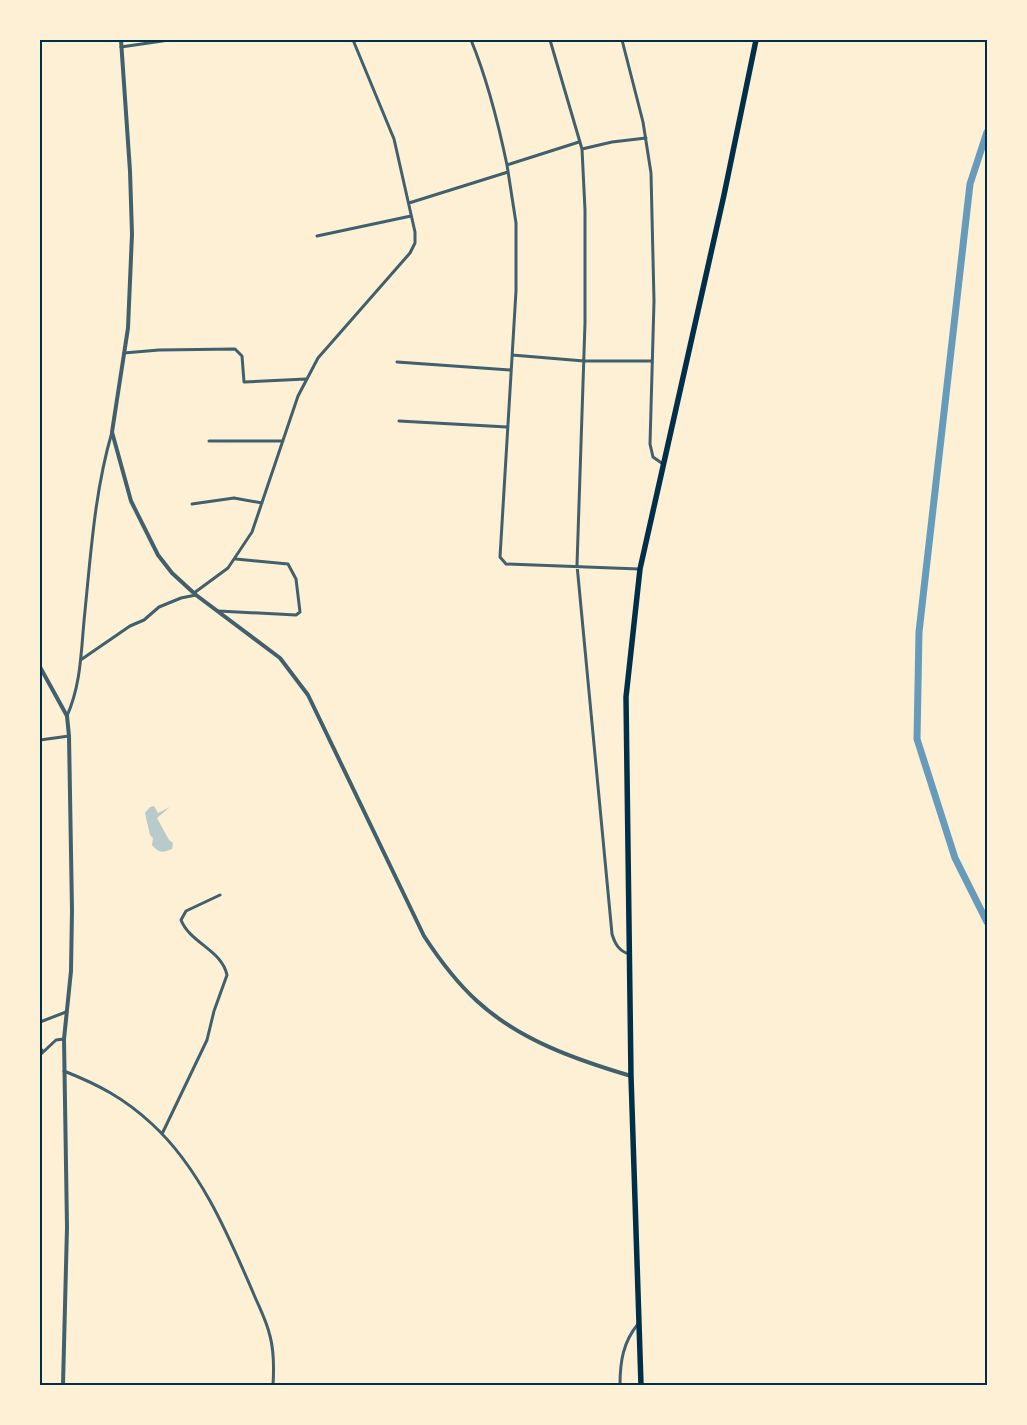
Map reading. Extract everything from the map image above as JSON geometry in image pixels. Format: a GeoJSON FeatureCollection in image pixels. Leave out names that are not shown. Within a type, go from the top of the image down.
{"type":"FeatureCollection","features":[{"type":"Feature","properties":{"kind":"highway"},"geometry":{"type":"LineString","coordinates":[[641,1385],[631,1076],[631,955],[626,697],[640,569],[724,195],[756,40]]}},
{"type":"Feature","properties":{"kind":"street"},"geometry":{"type":"LineString","coordinates":[[67,716],[78,688],[101,476],[112,432],[128,328],[132,234],[130,171],[121,40]]}},
{"type":"Feature","properties":{"kind":"street"},"geometry":{"type":"LineString","coordinates":[[121,47],[169,40]]}},
{"type":"Feature","properties":{"kind":"street"},"geometry":{"type":"LineString","coordinates":[[82,660],[130,626],[144,620],[159,607],[195,594],[228,568],[236,559],[252,532],[306,379],[326,348],[410,253],[416,238],[388,119],[354,40]]}},
{"type":"Feature","properties":{"kind":"street"},"geometry":{"type":"LineString","coordinates":[[472,40],[498,121],[516,223],[516,291],[499,546],[502,562],[506,564],[577,565],[640,569]]}},
{"type":"Feature","properties":{"kind":"street"},"geometry":{"type":"LineString","coordinates":[[550,40],[574,116],[582,149],[585,210],[584,361],[577,565],[612,934],[617,946],[623,952],[631,955]]}},
{"type":"Feature","properties":{"kind":"street"},"geometry":{"type":"LineString","coordinates":[[622,40],[646,138],[651,173],[653,264],[651,453],[654,459],[664,464]]}},
{"type":"Feature","properties":{"kind":"street"},"geometry":{"type":"LineString","coordinates":[[582,149],[612,142],[646,138]]}},
{"type":"Feature","properties":{"kind":"street"},"geometry":{"type":"LineString","coordinates":[[507,165],[579,142]]}},
{"type":"Feature","properties":{"kind":"street"},"geometry":{"type":"LineString","coordinates":[[409,203],[508,172]]}},
{"type":"Feature","properties":{"kind":"street"},"geometry":{"type":"LineString","coordinates":[[317,236],[412,216]]}},
{"type":"Feature","properties":{"kind":"street"},"geometry":{"type":"LineString","coordinates":[[124,353],[159,350],[235,349],[242,356],[244,382],[306,379]]}},
{"type":"Feature","properties":{"kind":"street"},"geometry":{"type":"LineString","coordinates":[[512,355],[584,361],[651,361]]}},
{"type":"Feature","properties":{"kind":"street"},"geometry":{"type":"LineString","coordinates":[[397,362],[511,370]]}},
{"type":"Feature","properties":{"kind":"street"},"geometry":{"type":"LineString","coordinates":[[399,421],[507,427]]}},
{"type":"Feature","properties":{"kind":"street"},"geometry":{"type":"LineString","coordinates":[[112,432],[119,463],[138,519],[158,555],[195,594],[280,658],[308,696],[424,936],[448,969],[477,1002],[514,1028],[591,1064],[631,1076]]}},
{"type":"Feature","properties":{"kind":"street"},"geometry":{"type":"LineString","coordinates":[[209,441],[283,441]]}},
{"type":"Feature","properties":{"kind":"street"},"geometry":{"type":"LineString","coordinates":[[192,504],[234,498],[262,502]]}},
{"type":"Feature","properties":{"kind":"street"},"geometry":{"type":"LineString","coordinates":[[218,611],[296,616],[300,612],[296,579],[288,564],[236,559]]}},
{"type":"Feature","properties":{"kind":"street"},"geometry":{"type":"LineString","coordinates":[[40,667],[67,716],[69,736],[72,910],[71,971],[64,1039],[67,1227],[63,1385]]}},
{"type":"Feature","properties":{"kind":"street"},"geometry":{"type":"LineString","coordinates":[[40,740],[69,736]]}},
{"type":"Feature","properties":{"kind":"street"},"geometry":{"type":"LineString","coordinates":[[162,1134],[207,1040],[214,1011],[227,975],[223,964],[185,928],[181,920],[186,911],[220,895]]}},
{"type":"Feature","properties":{"kind":"street"},"geometry":{"type":"LineString","coordinates":[[40,1022],[66,1012]]}},
{"type":"Feature","properties":{"kind":"street"},"geometry":{"type":"LineString","coordinates":[[40,1048],[42,1054],[56,1040],[64,1039]]}},
{"type":"Feature","properties":{"kind":"street"},"geometry":{"type":"LineString","coordinates":[[64,1070],[106,1088],[162,1134],[201,1188],[238,1255],[270,1337],[274,1385]]}},
{"type":"Feature","properties":{"kind":"street"},"geometry":{"type":"LineString","coordinates":[[620,1385],[624,1348],[631,1332],[638,1324]]}},
{"type":"Feature","properties":{"kind":"shaded area"},"geometry":{"type":"Polygon","coordinates":[[[154,806],[158,813],[170,807],[157,818],[169,840],[173,843],[172,849],[159,851],[152,845],[153,838],[150,835],[145,813],[150,807],[154,806]]]}},
{"type":"Feature","properties":{"kind":"waterway"},"geometry":{"type":"LineString","coordinates":[[987,132],[970,184],[919,632],[917,739],[955,858],[987,922]]}}]}
